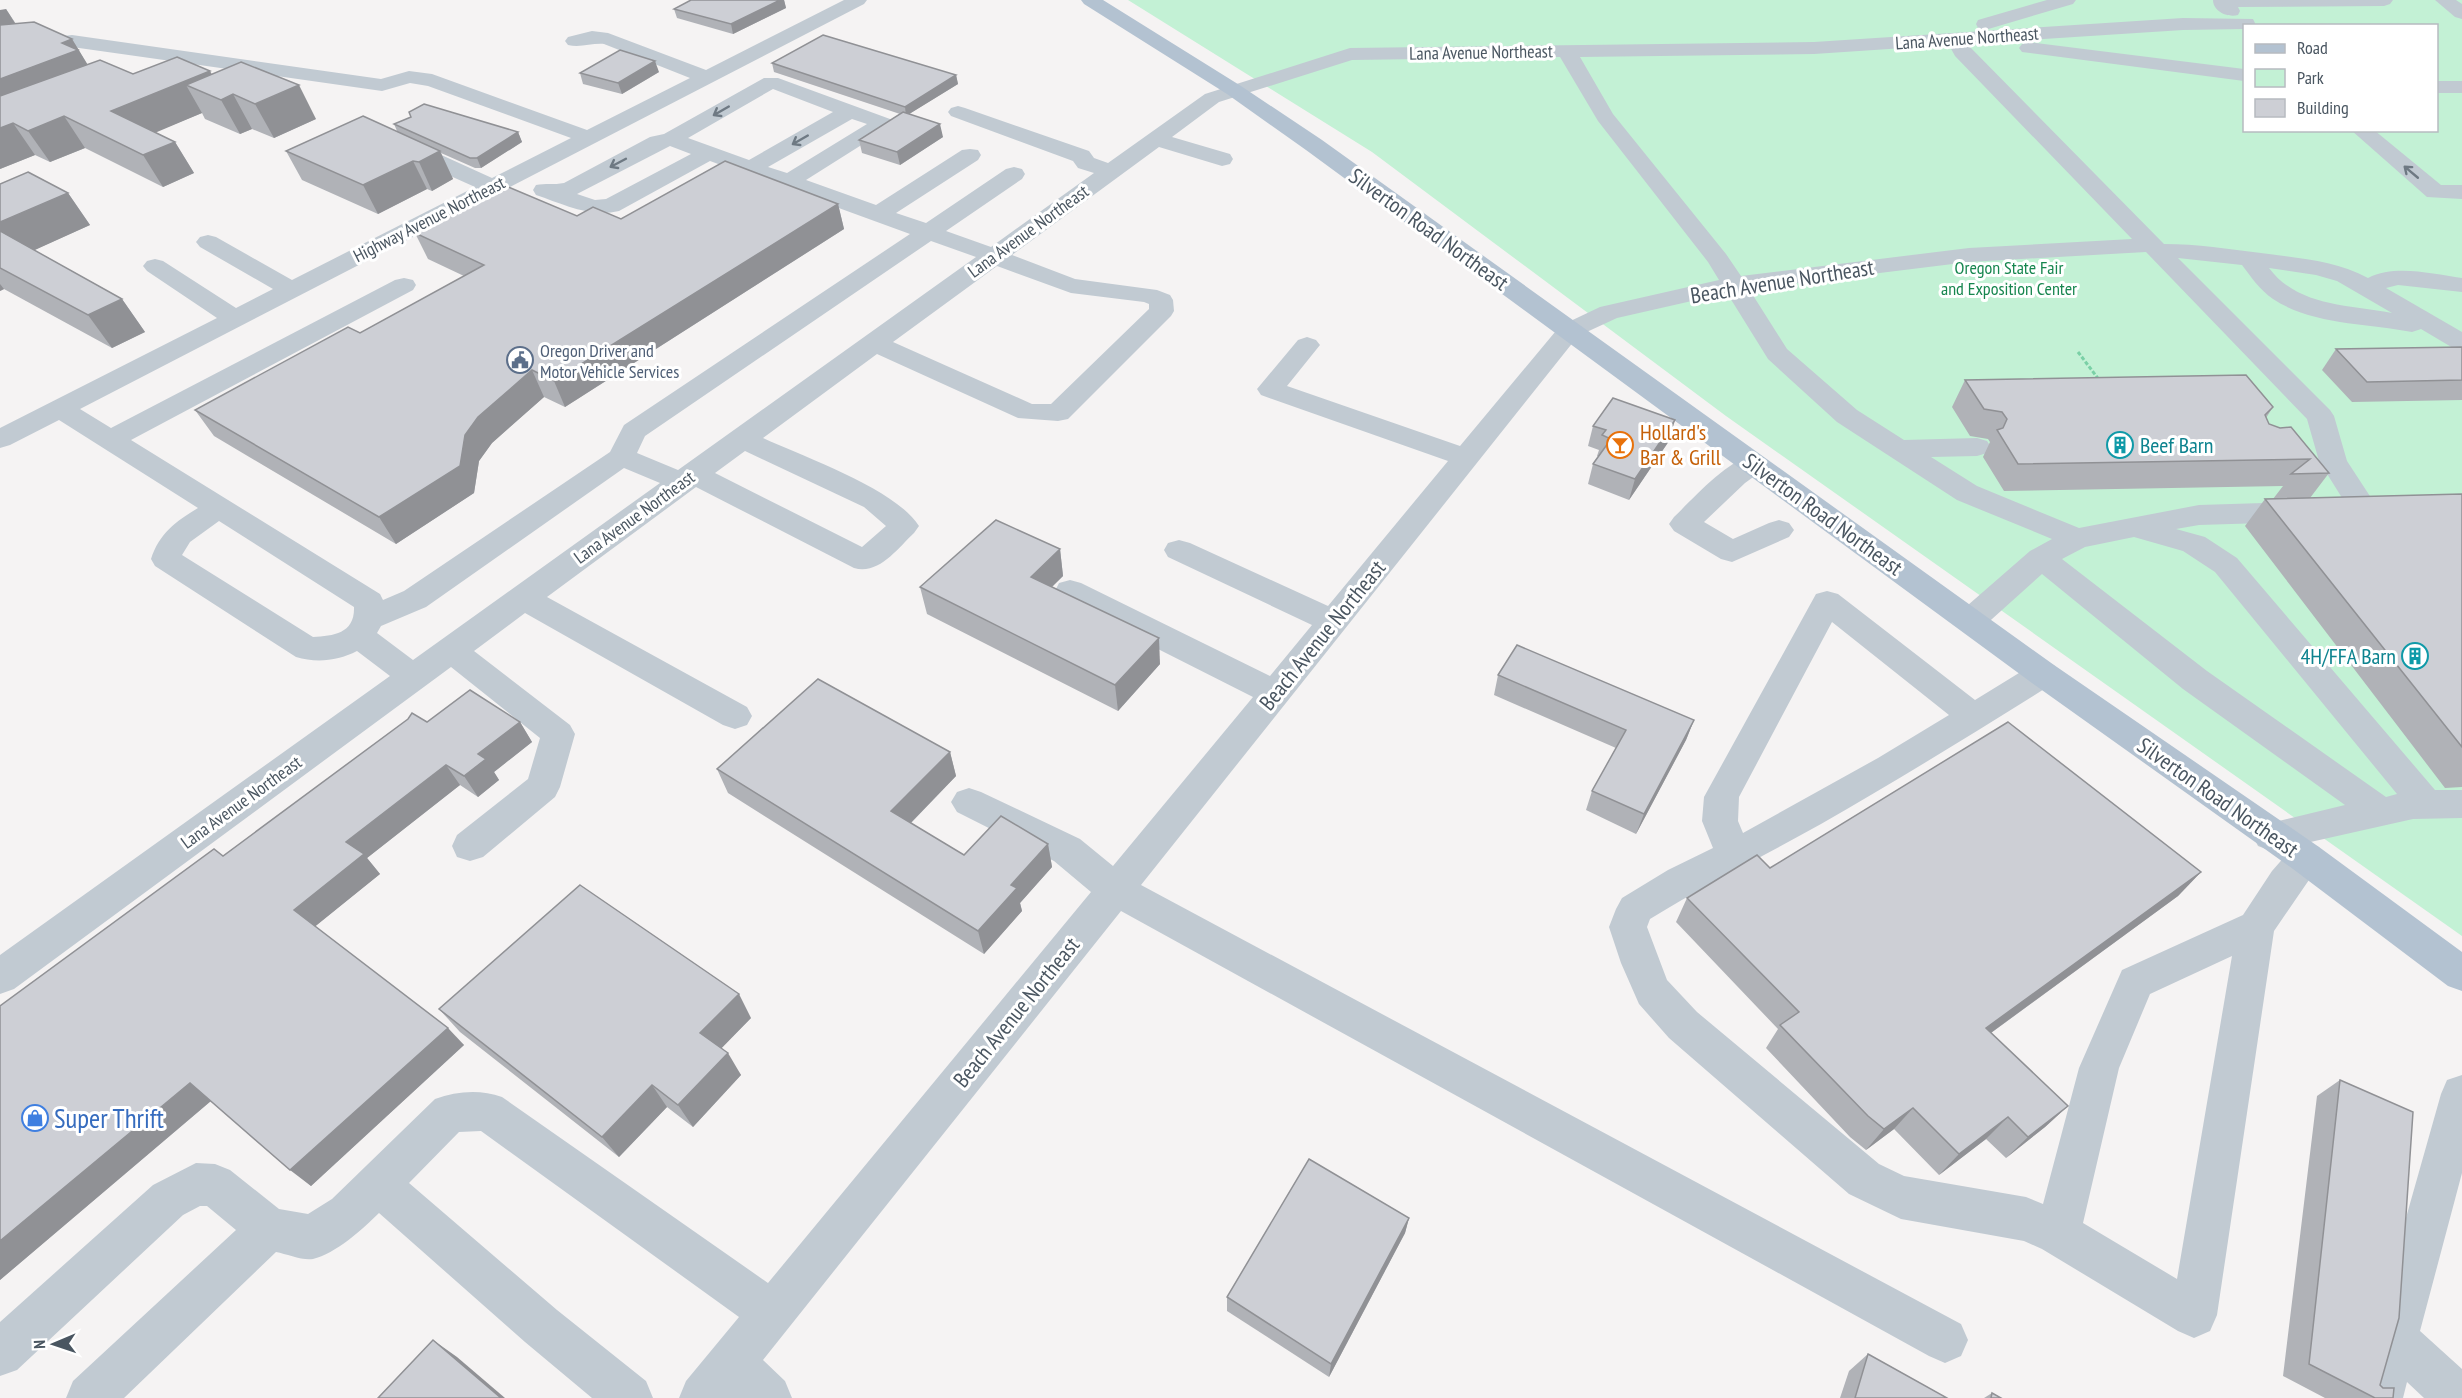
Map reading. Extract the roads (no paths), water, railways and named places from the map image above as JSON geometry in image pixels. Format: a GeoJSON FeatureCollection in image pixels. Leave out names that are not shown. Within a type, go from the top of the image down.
{"type":"FeatureCollection","features":[{"type":"Feature","properties":{"kind":"main road","name":"Silverton Road Northeast"},"geometry":{"type":"LineString","coordinates":[[1090,0],[1234,90],[1324,152],[1971,620],[2043,675],[2271,836],[2306,858],[2462,974]]}},
{"type":"Feature","properties":{"kind":"street","name":"Highway Avenue Northeast"},"geometry":{"type":"LineString","coordinates":[[0,439],[858,0]]}},
{"type":"Feature","properties":{"kind":"street"},"geometry":{"type":"LineString","coordinates":[[1948,39],[2018,14],[2067,0]]}},
{"type":"Feature","properties":{"kind":"street"},"geometry":{"type":"LineString","coordinates":[[2247,24],[2222,2],[2384,0]]}},
{"type":"Feature","properties":{"kind":"street"},"geometry":{"type":"LineString","coordinates":[[2444,0],[2462,13]]}},
{"type":"Feature","properties":{"kind":"street","name":"Lana Avenue Northeast"},"geometry":{"type":"LineString","coordinates":[[0,976],[1208,101],[1234,90],[1350,54],[1814,48],[2183,24],[2247,24]]}},
{"type":"Feature","properties":{"kind":"street"},"geometry":{"type":"LineString","coordinates":[[575,41],[603,37],[706,78]]}},
{"type":"Feature","properties":{"kind":"street"},"geometry":{"type":"LineString","coordinates":[[1948,39],[2243,75]]}},
{"type":"Feature","properties":{"kind":"street"},"geometry":{"type":"LineString","coordinates":[[1948,39],[2320,416],[2317,441],[2374,510],[2199,514],[2077,538],[2041,558],[1971,620]]}},
{"type":"Feature","properties":{"kind":"street"},"geometry":{"type":"LineString","coordinates":[[0,50],[72,41],[382,85],[409,77],[432,80],[589,138]]}},
{"type":"Feature","properties":{"kind":"street"},"geometry":{"type":"LineString","coordinates":[[1567,51],[1581,79],[1605,117],[1718,259],[1777,354],[1847,416],[1967,493],[2077,538]]}},
{"type":"Feature","properties":{"kind":"street"},"geometry":{"type":"LineString","coordinates":[[146,70],[181,56]]}},
{"type":"Feature","properties":{"kind":"street"},"geometry":{"type":"LineString","coordinates":[[2438,74],[2462,74]]}},
{"type":"Feature","properties":{"kind":"street"},"geometry":{"type":"LineString","coordinates":[[552,192],[570,189],[657,142],[672,139],[771,82],[884,123],[788,182]]}},
{"type":"Feature","properties":{"kind":"street"},"geometry":{"type":"LineString","coordinates":[[2438,87],[2462,87]]}},
{"type":"Feature","properties":{"kind":"street"},"geometry":{"type":"LineString","coordinates":[[750,168],[850,111]]}},
{"type":"Feature","properties":{"kind":"street"},"geometry":{"type":"LineString","coordinates":[[958,112],[1081,156],[1086,163],[1110,171]]}},
{"type":"Feature","properties":{"kind":"street"},"geometry":{"type":"LineString","coordinates":[[2363,132],[2435,192],[2462,192]]}},
{"type":"Feature","properties":{"kind":"street"},"geometry":{"type":"LineString","coordinates":[[672,139],[1071,286],[1148,295],[1161,300],[1162,311],[1058,412],[1028,412],[873,343]]}},
{"type":"Feature","properties":{"kind":"street"},"geometry":{"type":"LineString","coordinates":[[1155,139],[1222,159]]}},
{"type":"Feature","properties":{"kind":"street"},"geometry":{"type":"LineString","coordinates":[[390,140],[500,183],[552,192],[593,207],[611,206],[708,153]]}},
{"type":"Feature","properties":{"kind":"street"},"geometry":{"type":"LineString","coordinates":[[878,214],[970,155]]}},
{"type":"Feature","properties":{"kind":"street"},"geometry":{"type":"LineString","coordinates":[[219,508],[184,530],[169,545],[166,559],[306,649],[336,648],[365,627],[415,599],[621,457],[634,431],[1014,174]]}},
{"type":"Feature","properties":{"kind":"street"},"geometry":{"type":"LineString","coordinates":[[208,242],[292,290]]}},
{"type":"Feature","properties":{"kind":"street","name":"Beach Avenue Northeast"},"geometry":{"type":"LineString","coordinates":[[703,1398],[1569,331],[1609,312],[1734,284],[1969,255],[2045,249],[2153,248],[2193,251],[2319,268],[2346,276],[2368,288]]}},
{"type":"Feature","properties":{"kind":"street"},"geometry":{"type":"LineString","coordinates":[[2249,258],[2259,275],[2271,288],[2302,304],[2326,311],[2385,317],[2454,338]]}},
{"type":"Feature","properties":{"kind":"street"},"geometry":{"type":"LineString","coordinates":[[110,440],[404,285],[351,259]]}},
{"type":"Feature","properties":{"kind":"street"},"geometry":{"type":"LineString","coordinates":[[155,266],[236,319]]}},
{"type":"Feature","properties":{"kind":"street"},"geometry":{"type":"LineString","coordinates":[[2368,288],[2385,279],[2398,278],[2462,285]]}},
{"type":"Feature","properties":{"kind":"street"},"geometry":{"type":"LineString","coordinates":[[2368,288],[2454,338]]}},
{"type":"Feature","properties":{"kind":"street"},"geometry":{"type":"LineString","coordinates":[[2368,288],[2462,302]]}},
{"type":"Feature","properties":{"kind":"street"},"geometry":{"type":"LineString","coordinates":[[1307,345],[1270,389],[1471,452]]}},
{"type":"Feature","properties":{"kind":"street"},"geometry":{"type":"LineString","coordinates":[[60,409],[369,602],[365,627]]}},
{"type":"Feature","properties":{"kind":"street"},"geometry":{"type":"LineString","coordinates":[[1370,411],[1441,437],[1471,452]]}},
{"type":"Feature","properties":{"kind":"street"},"geometry":{"type":"LineString","coordinates":[[621,457],[687,478],[865,561],[904,526],[874,500],[741,439]]}},
{"type":"Feature","properties":{"kind":"street"},"geometry":{"type":"LineString","coordinates":[[1898,449],[1977,447]]}},
{"type":"Feature","properties":{"kind":"street"},"geometry":{"type":"LineString","coordinates":[[1753,464],[1735,477],[1684,524],[1732,552],[1779,530]]}},
{"type":"Feature","properties":{"kind":"street"},"geometry":{"type":"LineString","coordinates":[[2132,527],[2194,544],[2226,565],[2449,804]]}},
{"type":"Feature","properties":{"kind":"street"},"geometry":{"type":"LineString","coordinates":[[1179,550],[1333,622]]}},
{"type":"Feature","properties":{"kind":"street"},"geometry":{"type":"LineString","coordinates":[[2041,558],[2195,680],[2381,812]]}},
{"type":"Feature","properties":{"kind":"street"},"geometry":{"type":"LineString","coordinates":[[1070,591],[1275,693]]}},
{"type":"Feature","properties":{"kind":"street"},"geometry":{"type":"LineString","coordinates":[[523,597],[735,717]]}},
{"type":"Feature","properties":{"kind":"street"},"geometry":{"type":"LineString","coordinates":[[1738,853],[1722,834],[1719,816],[1722,797],[1827,602],[1974,717]]}},
{"type":"Feature","properties":{"kind":"street"},"geometry":{"type":"LineString","coordinates":[[365,627],[413,677]]}},
{"type":"Feature","properties":{"kind":"street"},"geometry":{"type":"LineString","coordinates":[[451,650],[558,734],[543,788],[470,846]]}},
{"type":"Feature","properties":{"kind":"street"},"geometry":{"type":"LineString","coordinates":[[2043,675],[1890,768],[1738,853],[1681,881],[1635,909],[1628,927],[1653,992],[1683,1025],[1864,1179],[1900,1197],[2026,1220],[2058,1233],[2194,1315],[2256,927],[2284,882],[2306,858]]}},
{"type":"Feature","properties":{"kind":"street"},"geometry":{"type":"LineString","coordinates":[[969,802],[1067,850],[1116,890],[1945,1340]]}},
{"type":"Feature","properties":{"kind":"street"},"geometry":{"type":"LineString","coordinates":[[2271,836],[2381,812],[2449,804]]}},
{"type":"Feature","properties":{"kind":"street"},"geometry":{"type":"LineString","coordinates":[[2058,1233],[2099,1068],[2136,982],[2256,927]]}},
{"type":"Feature","properties":{"kind":"street"},"geometry":{"type":"LineString","coordinates":[[2379,1398],[2462,1094]]}},
{"type":"Feature","properties":{"kind":"street"},"geometry":{"type":"LineString","coordinates":[[0,1353],[168,1200],[196,1184],[215,1185],[269,1229],[312,1237],[347,1214],[450,1113],[486,1111],[772,1313]]}},
{"type":"Feature","properties":{"kind":"street"},"geometry":{"type":"LineString","coordinates":[[378,1184],[629,1398]]}},
{"type":"Feature","properties":{"kind":"street"},"geometry":{"type":"LineString","coordinates":[[90,1398],[269,1229]]}},
{"type":"Feature","properties":{"kind":"street"},"geometry":{"type":"LineString","coordinates":[[2395,1339],[2459,1398]]}},
{"type":"Feature","properties":{"kind":"street"},"geometry":{"type":"LineString","coordinates":[[732,1362],[768,1398]]}},
{"type":"Feature","properties":{"kind":"place","name":"Oregon Driver and Motor Vehicle Services"},"geometry":{"type":"Point","coordinates":[520,360]}},
{"type":"Feature","properties":{"kind":"place","name":"Hollard's Bar & Grill"},"geometry":{"type":"Point","coordinates":[1620,445]}},
{"type":"Feature","properties":{"kind":"place","name":"Beef Barn"},"geometry":{"type":"Point","coordinates":[2120,445]}},
{"type":"Feature","properties":{"kind":"place","name":"4H/FFA Barn"},"geometry":{"type":"Point","coordinates":[2415,656]}},
{"type":"Feature","properties":{"kind":"place","name":"Super Thrift"},"geometry":{"type":"Point","coordinates":[35,1118]}},
{"type":"Feature","properties":{"kind":"park label","name":"Oregon State Fair and Exposition Center"},"geometry":{"type":"Point","coordinates":[2009,277]}}]}
